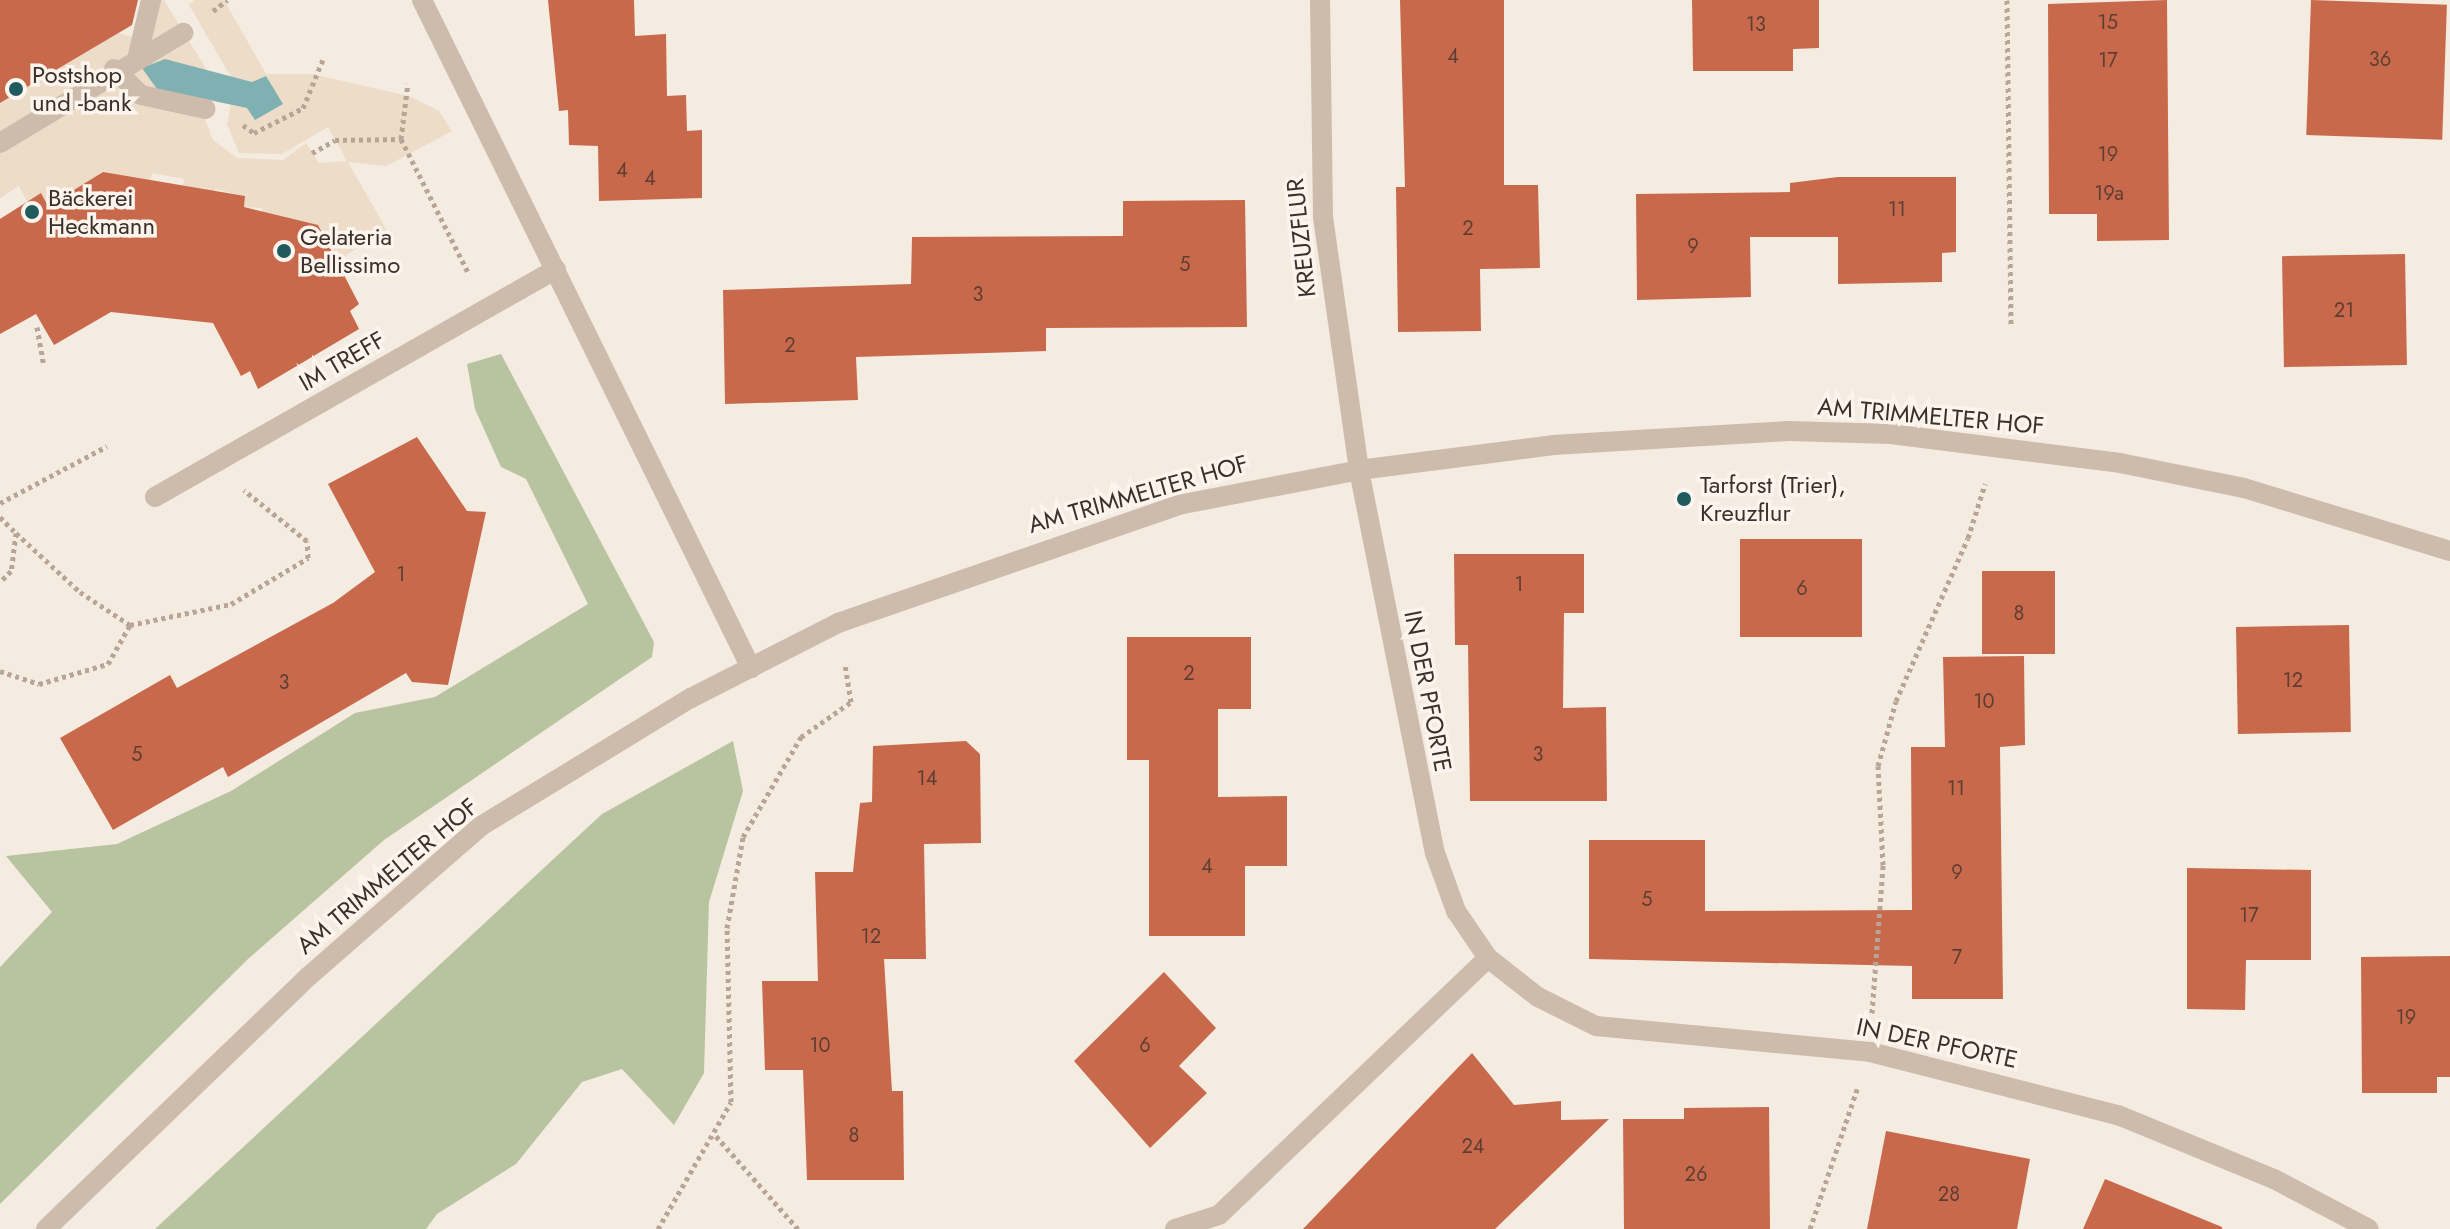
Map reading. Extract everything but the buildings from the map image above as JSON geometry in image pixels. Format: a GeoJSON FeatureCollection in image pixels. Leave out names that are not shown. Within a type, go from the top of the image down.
{"type":"FeatureCollection","features":[{"type":"Feature","properties":{"kind":"street"},"geometry":{"type":"LineString","coordinates":[[138,55],[151,0]]}},
{"type":"Feature","properties":{"kind":"street"},"geometry":{"type":"LineString","coordinates":[[422,0],[751,668]]}},
{"type":"Feature","properties":{"kind":"street","name":"KREUZFLUR"},"geometry":{"type":"LineString","coordinates":[[1320,0],[1323,217],[1359,470]]}},
{"type":"Feature","properties":{"kind":"street"},"geometry":{"type":"LineString","coordinates":[[0,143],[114,69],[183,33]]}},
{"type":"Feature","properties":{"kind":"street"},"geometry":{"type":"LineString","coordinates":[[114,69],[141,95],[206,109]]}},
{"type":"Feature","properties":{"kind":"street","name":"IM TREFF"},"geometry":{"type":"LineString","coordinates":[[155,497],[556,269]]}},
{"type":"Feature","properties":{"kind":"street","name":"AM TRIMMELTER HOF"},"geometry":{"type":"LineString","coordinates":[[46,1229],[84,1196],[309,976],[481,826],[751,668],[838,623],[1178,505],[1359,470],[1553,445],[1789,431],[1996,444],[2244,488],[2450,551]]}},
{"type":"Feature","properties":{"kind":"street","name":"IN DER PFORTE"},"geometry":{"type":"LineString","coordinates":[[1359,470],[1435,853],[1456,911],[1488,958],[1538,997],[1596,1026],[1870,1052],[2118,1115],[2274,1179],[2369,1229]]}},
{"type":"Feature","properties":{"kind":"street"},"geometry":{"type":"LineString","coordinates":[[1175,1229],[1219,1215],[1488,958]]}},
{"type":"Feature","properties":{"kind":"street","name":"AM TRIMMELTER HOF"},"geometry":{"type":"LineString","coordinates":[[71,1229],[84,1196]]}},
{"type":"Feature","properties":{"kind":"path"},"geometry":{"type":"LineString","coordinates":[[2007,0],[2011,324]]}},
{"type":"Feature","properties":{"kind":"path"},"geometry":{"type":"LineString","coordinates":[[229,115],[254,133],[303,108],[324,57]]}},
{"type":"Feature","properties":{"kind":"path"},"geometry":{"type":"LineString","coordinates":[[408,83],[401,139],[473,281]]}},
{"type":"Feature","properties":{"kind":"path"},"geometry":{"type":"LineString","coordinates":[[312,153],[335,140],[401,139]]}},
{"type":"Feature","properties":{"kind":"path"},"geometry":{"type":"LineString","coordinates":[[37,327],[43,362]]}},
{"type":"Feature","properties":{"kind":"path"},"geometry":{"type":"LineString","coordinates":[[1810,1229],[1870,1052],[1883,865],[1878,766],[1896,701],[1968,538],[1996,444]]}},
{"type":"Feature","properties":{"kind":"path"},"geometry":{"type":"LineString","coordinates":[[0,503],[107,446]]}},
{"type":"Feature","properties":{"kind":"path"},"geometry":{"type":"LineString","coordinates":[[0,517],[80,592],[130,625],[231,604],[308,558],[307,541],[260,506]]}},
{"type":"Feature","properties":{"kind":"path"},"geometry":{"type":"LineString","coordinates":[[0,582],[11,571],[16,533]]}},
{"type":"Feature","properties":{"kind":"path"},"geometry":{"type":"LineString","coordinates":[[658,1229],[716,1136],[731,1102],[732,881],[767,786],[801,737],[851,702],[838,623]]}},
{"type":"Feature","properties":{"kind":"path"},"geometry":{"type":"LineString","coordinates":[[0,671],[39,684],[108,664],[130,625]]}},
{"type":"Feature","properties":{"kind":"path"},"geometry":{"type":"LineString","coordinates":[[716,1136],[798,1229]]}},
{"type":"Feature","properties":{"kind":"green space"},"geometry":{"type":"Polygon","coordinates":[[[501,354],[654,642],[652,657],[384,840],[248,959],[0,1204],[0,967],[52,912],[6,856],[117,844],[231,791],[355,713],[435,697],[588,604],[526,479],[501,467],[475,409],[467,364],[501,354]]]}},
{"type":"Feature","properties":{"kind":"green space"},"geometry":{"type":"Polygon","coordinates":[[[733,741],[743,791],[709,902],[704,1073],[674,1125],[622,1069],[582,1082],[516,1164],[437,1214],[426,1229],[155,1229],[602,814],[733,741]]]}},
{"type":"Feature","properties":{"kind":"shaded area"},"geometry":{"type":"Polygon","coordinates":[[[142,0],[164,0],[208,72],[164,63],[157,88],[208,98],[205,120],[213,140],[237,158],[283,160],[306,143],[319,163],[347,161],[328,127],[282,154],[239,153],[227,124],[231,105],[247,108],[252,82],[231,77],[189,5],[194,0],[224,0],[266,74],[311,74],[409,96],[439,111],[452,131],[386,166],[348,162],[387,231],[339,259],[318,225],[280,220],[263,229],[262,208],[244,207],[245,196],[215,189],[213,201],[182,194],[184,179],[152,173],[149,191],[142,180],[102,172],[50,210],[42,194],[27,202],[19,186],[0,198],[0,103],[118,33],[132,37],[142,0]]]}},
{"type":"Feature","properties":{"kind":"water"},"geometry":{"type":"Polygon","coordinates":[[[165,59],[252,82],[266,76],[283,104],[255,120],[247,108],[157,89],[142,68],[165,59]]]}},
{"type":"Feature","properties":{"kind":"place","name":"Postshop und -bank"},"geometry":{"type":"Point","coordinates":[16,89]}},
{"type":"Feature","properties":{"kind":"place","name":"Bäckerei Heckmann"},"geometry":{"type":"Point","coordinates":[32,212]}},
{"type":"Feature","properties":{"kind":"place","name":"Gelateria Bellissimo"},"geometry":{"type":"Point","coordinates":[284,251]}},
{"type":"Feature","properties":{"kind":"place","name":"Tarforst (Trier), Kreuzflur"},"geometry":{"type":"Point","coordinates":[1684,499]}}]}
